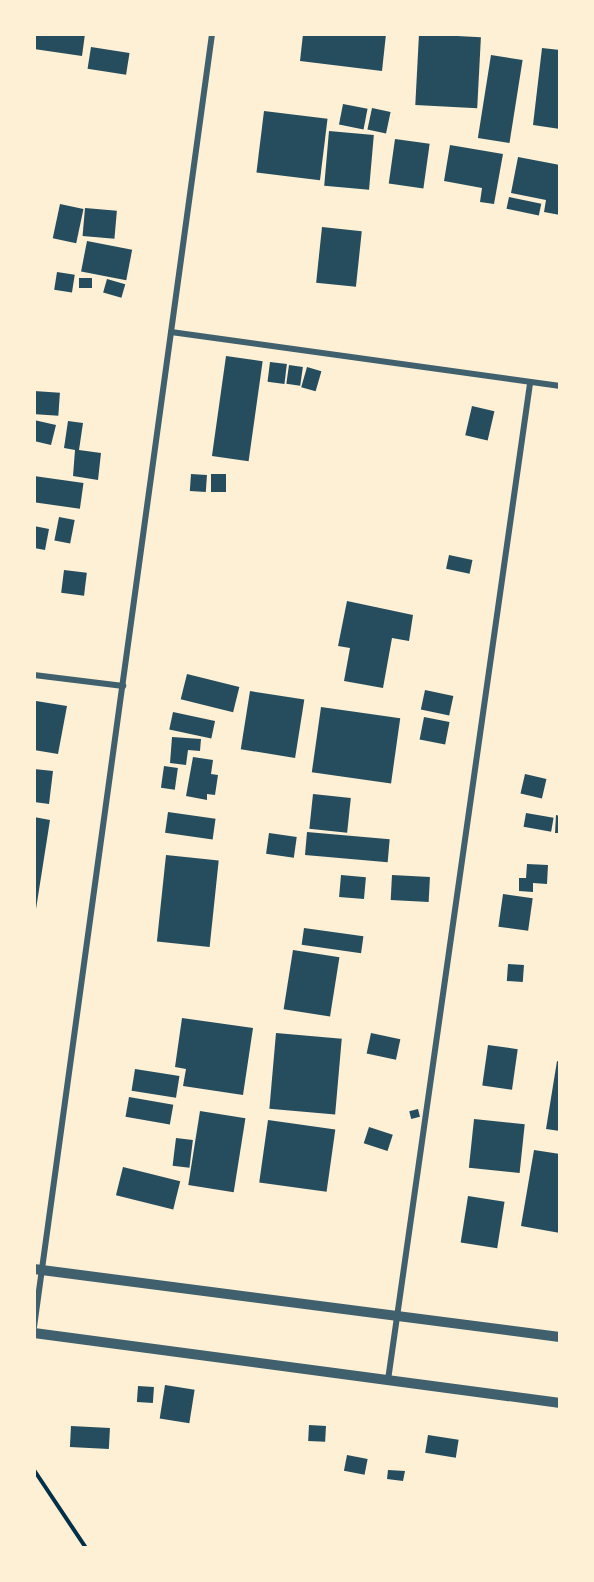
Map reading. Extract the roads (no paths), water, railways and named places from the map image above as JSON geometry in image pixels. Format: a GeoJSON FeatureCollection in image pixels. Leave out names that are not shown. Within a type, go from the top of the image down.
{"type":"FeatureCollection","features":[{"type":"Feature","properties":{"kind":"street"},"geometry":{"type":"LineString","coordinates":[[34,1327],[38,1270],[123,686],[212,34]]}},
{"type":"Feature","properties":{"kind":"street"},"geometry":{"type":"LineString","coordinates":[[171,332],[560,386]]}},
{"type":"Feature","properties":{"kind":"street"},"geometry":{"type":"LineString","coordinates":[[388,1380],[530,383]]}},
{"type":"Feature","properties":{"kind":"street"},"geometry":{"type":"LineString","coordinates":[[34,675],[123,686]]}},
{"type":"Feature","properties":{"kind":"street"},"geometry":{"type":"LineString","coordinates":[[38,1270],[560,1337]]}},
{"type":"Feature","properties":{"kind":"street"},"geometry":{"type":"LineString","coordinates":[[34,1333],[560,1403]]}}]}
